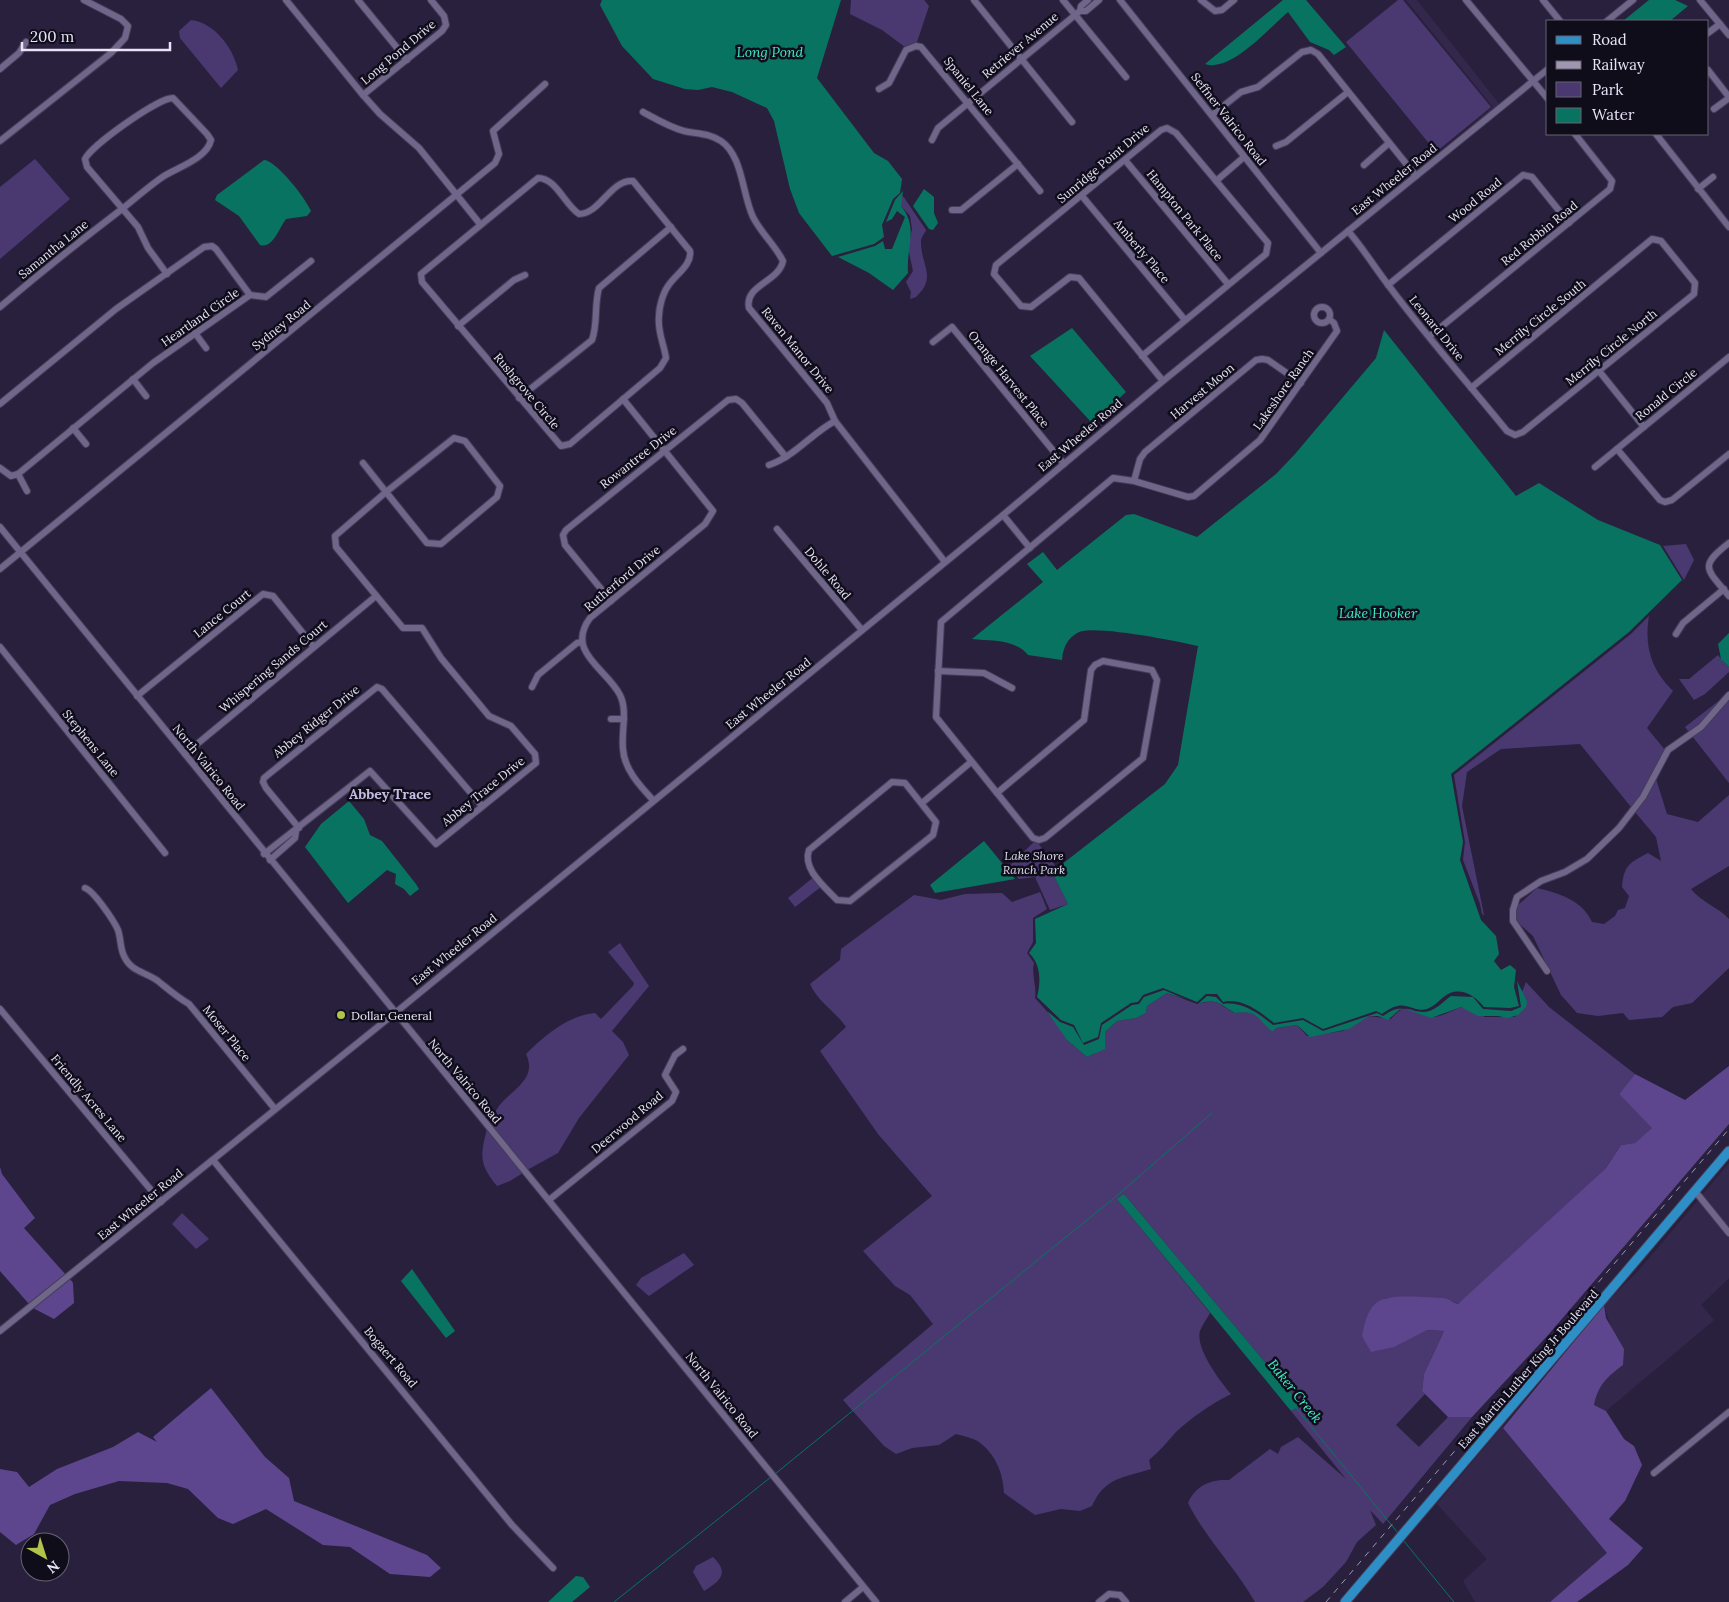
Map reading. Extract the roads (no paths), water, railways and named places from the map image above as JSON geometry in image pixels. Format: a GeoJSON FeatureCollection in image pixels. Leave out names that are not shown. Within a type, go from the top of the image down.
{"type":"FeatureCollection","features":[{"type":"Feature","properties":{"kind":"main road","name":"East Martin Luther King Jr Boulevard"},"geometry":{"type":"LineString","coordinates":[[1345,1602],[1612,1291],[1729,1151]]}},
{"type":"Feature","properties":{"kind":"street"},"geometry":{"type":"LineString","coordinates":[[0,141],[125,38],[128,26],[121,19],[84,0]]}},
{"type":"Feature","properties":{"kind":"street","name":"Long Pond Drive"},"geometry":{"type":"LineString","coordinates":[[286,0],[363,95],[380,114],[418,148],[480,224]]}},
{"type":"Feature","properties":{"kind":"street"},"geometry":{"type":"LineString","coordinates":[[358,0],[407,60]]}},
{"type":"Feature","properties":{"kind":"street","name":"Long Pond Drive"},"geometry":{"type":"LineString","coordinates":[[363,95],[442,31],[446,25],[444,16],[431,0]]}},
{"type":"Feature","properties":{"kind":"street"},"geometry":{"type":"LineString","coordinates":[[974,0],[1072,122]]}},
{"type":"Feature","properties":{"kind":"street"},"geometry":{"type":"LineString","coordinates":[[1064,0],[1077,12],[1126,77]]}},
{"type":"Feature","properties":{"kind":"street","name":"Retriever Avenue"},"geometry":{"type":"LineString","coordinates":[[932,140],[938,128],[1077,12],[1088,0]]}},
{"type":"Feature","properties":{"kind":"street","name":"Retriever Avenue"},"geometry":{"type":"LineString","coordinates":[[1077,12],[1086,11],[1099,0]]}},
{"type":"Feature","properties":{"kind":"street","name":"Seffner Valrico Road"},"geometry":{"type":"LineString","coordinates":[[1120,0],[1322,253]]}},
{"type":"Feature","properties":{"kind":"street"},"geometry":{"type":"LineString","coordinates":[[1202,0],[1215,11],[1222,10],[1234,0]]}},
{"type":"Feature","properties":{"kind":"street"},"geometry":{"type":"LineString","coordinates":[[1466,0],[1546,97]]}},
{"type":"Feature","properties":{"kind":"street"},"geometry":{"type":"LineString","coordinates":[[1544,0],[1559,20]]}},
{"type":"Feature","properties":{"kind":"street"},"geometry":{"type":"LineString","coordinates":[[1608,20],[1624,3],[1633,0]]}},
{"type":"Feature","properties":{"kind":"street"},"geometry":{"type":"LineString","coordinates":[[1700,0],[1729,35]]}},
{"type":"Feature","properties":{"kind":"street"},"geometry":{"type":"LineString","coordinates":[[1709,32],[1720,24]]}},
{"type":"Feature","properties":{"kind":"street"},"geometry":{"type":"LineString","coordinates":[[0,69],[19,53],[26,42]]}},
{"type":"Feature","properties":{"kind":"street","name":"Spaniel Lane"},"geometry":{"type":"LineString","coordinates":[[878,88],[889,83],[906,50],[916,46],[925,50],[1040,191]]}},
{"type":"Feature","properties":{"kind":"street"},"geometry":{"type":"LineString","coordinates":[[1212,115],[1241,92],[1258,87],[1306,50],[1318,54],[1416,176]]}},
{"type":"Feature","properties":{"kind":"street","name":"East Wheeler Road"},"geometry":{"type":"LineString","coordinates":[[0,1331],[214,1160],[1003,515],[1163,381],[1546,71]]}},
{"type":"Feature","properties":{"kind":"street"},"geometry":{"type":"LineString","coordinates":[[1709,71],[1729,97],[1714,110]]}},
{"type":"Feature","properties":{"kind":"street","name":"Sydney Road"},"geometry":{"type":"LineString","coordinates":[[0,569],[495,163],[499,154],[492,131],[545,84]]}},
{"type":"Feature","properties":{"kind":"street"},"geometry":{"type":"LineString","coordinates":[[1276,146],[1286,142],[1348,92]]}},
{"type":"Feature","properties":{"kind":"street","name":"Samantha Lane"},"geometry":{"type":"LineString","coordinates":[[0,307],[77,242],[122,209],[160,179],[203,153],[209,146],[210,140],[207,134],[177,99],[168,98],[104,139],[86,156],[87,167],[122,209],[138,227],[148,248],[167,274]]}},
{"type":"Feature","properties":{"kind":"street","name":"Raven Manor Drive"},"geometry":{"type":"LineString","coordinates":[[642,112],[677,128],[711,136],[728,146],[734,158],[752,214],[760,230],[783,261],[778,271],[750,294],[748,300],[750,308],[827,403],[835,421],[945,562]]}},
{"type":"Feature","properties":{"kind":"street","name":"Sunridge Point Drive"},"geometry":{"type":"LineString","coordinates":[[1142,356],[1266,254],[1268,243],[1176,133],[1167,128],[1161,130],[996,265],[994,274],[1021,306],[1031,307],[1070,277],[1079,278],[1142,356],[1163,381]]}},
{"type":"Feature","properties":{"kind":"street","name":"Red Robbin Road"},"geometry":{"type":"LineString","coordinates":[[1430,336],[1610,189],[1612,181],[1576,135]]}},
{"type":"Feature","properties":{"kind":"street"},"geometry":{"type":"LineString","coordinates":[[1657,135],[1729,227]]}},
{"type":"Feature","properties":{"kind":"street"},"geometry":{"type":"LineString","coordinates":[[1364,165],[1389,143]]}},
{"type":"Feature","properties":{"kind":"street"},"geometry":{"type":"LineString","coordinates":[[1216,181],[1244,157]]}},
{"type":"Feature","properties":{"kind":"street","name":"Hampton Park Place"},"geometry":{"type":"LineString","coordinates":[[1125,160],[1228,284]]}},
{"type":"Feature","properties":{"kind":"street"},"geometry":{"type":"LineString","coordinates":[[952,210],[962,210],[1018,164]]}},
{"type":"Feature","properties":{"kind":"street","name":"Wood Road"},"geometry":{"type":"LineString","coordinates":[[1388,285],[1523,176],[1532,177],[1569,223]]}},
{"type":"Feature","properties":{"kind":"street"},"geometry":{"type":"LineString","coordinates":[[1698,189],[1714,177]]}},
{"type":"Feature","properties":{"kind":"street","name":"Rushgrove Circle"},"geometry":{"type":"LineString","coordinates":[[544,178],[573,210],[579,214],[588,212],[622,183],[633,181],[671,227],[690,251],[691,257],[689,262],[666,288],[659,315],[659,334],[666,358],[654,374],[570,444],[561,446],[422,282],[421,274],[534,180],[544,178]]}},
{"type":"Feature","properties":{"kind":"street","name":"Amberly Place"},"geometry":{"type":"LineString","coordinates":[[1082,196],[1185,320]]}},
{"type":"Feature","properties":{"kind":"street"},"geometry":{"type":"LineString","coordinates":[[519,398],[592,340],[595,333],[598,288],[671,227]]}},
{"type":"Feature","properties":{"kind":"street","name":"Leonard Drive"},"geometry":{"type":"LineString","coordinates":[[1348,231],[1371,258],[1388,285],[1471,388],[1507,431],[1514,435]]}},
{"type":"Feature","properties":{"kind":"street","name":"Merrily Circle South"},"geometry":{"type":"LineString","coordinates":[[1471,388],[1652,239],[1662,241],[1682,265]]}},
{"type":"Feature","properties":{"kind":"street","name":"Heartland Circle"},"geometry":{"type":"LineString","coordinates":[[0,404],[116,309],[204,247],[212,246],[250,296],[195,333],[133,380],[18,474]]}},
{"type":"Feature","properties":{"kind":"street"},"geometry":{"type":"LineString","coordinates":[[250,296],[266,297],[311,260]]}},
{"type":"Feature","properties":{"kind":"street","name":"Merrily Circle North"},"geometry":{"type":"LineString","coordinates":[[1514,435],[1523,432],[1694,294],[1695,282],[1682,265]]}},
{"type":"Feature","properties":{"kind":"street"},"geometry":{"type":"LineString","coordinates":[[458,326],[514,280],[525,275]]}},
{"type":"Feature","properties":{"kind":"street","name":"Lakeshore Ranch"},"geometry":{"type":"LineString","coordinates":[[997,793],[1084,720],[1091,670],[1095,665],[1103,661],[1152,670],[1157,680],[1143,758],[1045,838],[1039,840],[1033,838],[936,717],[941,622],[1113,478],[1134,481],[1188,497],[1194,496],[1260,440],[1337,331],[1337,327],[1329,319]]}},
{"type":"Feature","properties":{"kind":"street","name":"Orange Harvest Place"},"geometry":{"type":"LineString","coordinates":[[933,342],[952,327],[1064,464]]}},
{"type":"Feature","properties":{"kind":"street"},"geometry":{"type":"LineString","coordinates":[[195,333],[206,348]]}},
{"type":"Feature","properties":{"kind":"street","name":"Ronald Circle"},"geometry":{"type":"LineString","coordinates":[[1595,467],[1729,357]]}},
{"type":"Feature","properties":{"kind":"street","name":"Harvest Moon"},"geometry":{"type":"LineString","coordinates":[[1134,481],[1140,458],[1145,452],[1256,360],[1262,358],[1268,360],[1301,383]]}},
{"type":"Feature","properties":{"kind":"street"},"geometry":{"type":"LineString","coordinates":[[1599,371],[1644,427]]}},
{"type":"Feature","properties":{"kind":"street"},"geometry":{"type":"LineString","coordinates":[[133,380],[146,396]]}},
{"type":"Feature","properties":{"kind":"street","name":"Rutherford Drive"},"geometry":{"type":"LineString","coordinates":[[582,642],[585,625],[712,517],[713,511],[708,503],[623,399]]}},
{"type":"Feature","properties":{"kind":"street","name":"Rowantree Drive"},"geometry":{"type":"LineString","coordinates":[[612,601],[565,544],[563,535],[664,449],[728,400],[736,399],[742,403],[786,457]]}},
{"type":"Feature","properties":{"kind":"street"},"geometry":{"type":"LineString","coordinates":[[769,465],[786,457],[822,428],[835,421]]}},
{"type":"Feature","properties":{"kind":"street"},"geometry":{"type":"LineString","coordinates":[[73,428],[86,444]]}},
{"type":"Feature","properties":{"kind":"street"},"geometry":{"type":"LineString","coordinates":[[363,463],[386,492],[427,543],[441,544],[497,497],[500,486],[465,441],[454,438],[386,492],[335,536],[336,547],[376,596]]}},
{"type":"Feature","properties":{"kind":"street"},"geometry":{"type":"LineString","coordinates":[[1617,449],[1660,500],[1665,502],[1672,500],[1729,454]]}},
{"type":"Feature","properties":{"kind":"street"},"geometry":{"type":"LineString","coordinates":[[0,468],[11,476],[18,474],[27,491]]}},
{"type":"Feature","properties":{"kind":"street"},"geometry":{"type":"LineString","coordinates":[[1003,515],[1030,548]]}},
{"type":"Feature","properties":{"kind":"street","name":"North Valrico Road"},"geometry":{"type":"LineString","coordinates":[[0,527],[264,854],[876,1602]]}},
{"type":"Feature","properties":{"kind":"street","name":"Dohle Road"},"geometry":{"type":"LineString","coordinates":[[777,529],[862,630]]}},
{"type":"Feature","properties":{"kind":"street"},"geometry":{"type":"LineString","coordinates":[[1729,543],[1712,556],[1708,565],[1710,573],[1729,596]]}},
{"type":"Feature","properties":{"kind":"street"},"geometry":{"type":"LineString","coordinates":[[1676,634],[1683,622],[1724,589]]}},
{"type":"Feature","properties":{"kind":"street","name":"Lance Court"},"geometry":{"type":"LineString","coordinates":[[138,696],[263,594],[273,596],[314,647]]}},
{"type":"Feature","properties":{"kind":"street","name":"Abbey Trace Drive"},"geometry":{"type":"LineString","coordinates":[[264,854],[370,772],[436,844],[536,763],[535,754],[509,724],[489,716],[442,658],[422,628],[406,629],[376,596]]}},
{"type":"Feature","properties":{"kind":"street","name":"Whispering Sands Court"},"geometry":{"type":"LineString","coordinates":[[184,754],[376,596]]}},
{"type":"Feature","properties":{"kind":"street"},"geometry":{"type":"LineString","coordinates":[[532,687],[538,675],[582,642],[589,657],[620,694],[624,720],[623,748],[628,767],[653,800]]}},
{"type":"Feature","properties":{"kind":"street","name":"Stephens Lane"},"geometry":{"type":"LineString","coordinates":[[0,647],[165,853]]}},
{"type":"Feature","properties":{"kind":"street"},"geometry":{"type":"LineString","coordinates":[[938,671],[984,674],[1012,688]]}},
{"type":"Feature","properties":{"kind":"street","name":"Abbey Ridger Drive"},"geometry":{"type":"LineString","coordinates":[[298,829],[266,788],[263,782],[264,778],[377,687],[382,689],[482,806]]}},
{"type":"Feature","properties":{"kind":"street"},"geometry":{"type":"LineString","coordinates":[[1547,971],[1513,921],[1513,910],[1517,897],[1526,889],[1565,872],[1593,853],[1619,828],[1643,797],[1668,750],[1701,727],[1729,695]]}},
{"type":"Feature","properties":{"kind":"street"},"geometry":{"type":"LineString","coordinates":[[611,719],[624,720]]}},
{"type":"Feature","properties":{"kind":"street"},"geometry":{"type":"LineString","coordinates":[[922,803],[971,762]]}},
{"type":"Feature","properties":{"kind":"street"},"geometry":{"type":"LineString","coordinates":[[892,782],[905,783],[922,803],[936,822],[933,835],[850,901],[837,900],[808,866],[806,858],[809,850],[892,782]]}},
{"type":"Feature","properties":{"kind":"street","name":"Abbey Trace Drive"},"geometry":{"type":"LineString","coordinates":[[270,860],[295,838],[298,829]]}},
{"type":"Feature","properties":{"kind":"street"},"geometry":{"type":"LineString","coordinates":[[283,839],[287,845]]}},
{"type":"Feature","properties":{"kind":"street","name":"Moser Place"},"geometry":{"type":"LineString","coordinates":[[85,888],[95,895],[116,927],[122,950],[128,962],[138,972],[155,979],[173,995],[189,1004],[275,1109]]}},
{"type":"Feature","properties":{"kind":"street","name":"Friendly Acres Lane"},"geometry":{"type":"LineString","coordinates":[[0,1009],[161,1202]]}},
{"type":"Feature","properties":{"kind":"street","name":"Deerwood Road"},"geometry":{"type":"LineString","coordinates":[[549,1200],[672,1101],[676,1092],[665,1075],[675,1055],[683,1049]]}},
{"type":"Feature","properties":{"kind":"street","name":"Bogaert Road"},"geometry":{"type":"LineString","coordinates":[[214,1160],[512,1525],[552,1568]]}},
{"type":"Feature","properties":{"kind":"street"},"geometry":{"type":"LineString","coordinates":[[1695,1191],[1729,1233]]}},
{"type":"Feature","properties":{"kind":"street"},"geometry":{"type":"LineString","coordinates":[[1654,1473],[1729,1412]]}},
{"type":"Feature","properties":{"kind":"street"},"geometry":{"type":"LineString","coordinates":[[845,1602],[863,1587]]}},
{"type":"Feature","properties":{"kind":"street"},"geometry":{"type":"LineString","coordinates":[[1099,1602],[1109,1594],[1120,1595],[1126,1602]]}},
{"type":"Feature","properties":{"kind":"water","name":"Long Pond"},"geometry":{"type":"Polygon","coordinates":[[[602,0],[841,0],[817,78],[874,153],[888,161],[902,179],[900,193],[893,199],[882,225],[884,237],[874,244],[832,256],[799,213],[790,189],[774,121],[767,108],[732,92],[712,87],[698,90],[685,89],[653,79],[622,46],[600,5],[602,0]]]}},
{"type":"Feature","properties":{"kind":"water"},"geometry":{"type":"Polygon","coordinates":[[[1283,0],[1306,0],[1346,47],[1334,55],[1329,50],[1310,42],[1288,12],[1238,56],[1215,65],[1205,64],[1283,0]]]}},
{"type":"Feature","properties":{"kind":"water"},"geometry":{"type":"Polygon","coordinates":[[[1649,0],[1675,0],[1688,6],[1671,20],[1624,20],[1649,0]]]}},
{"type":"Feature","properties":{"kind":"water"},"geometry":{"type":"Polygon","coordinates":[[[264,160],[270,162],[283,173],[311,211],[307,216],[286,219],[269,244],[260,245],[239,216],[215,200],[217,195],[264,160]]]}},
{"type":"Feature","properties":{"kind":"water"},"geometry":{"type":"Polygon","coordinates":[[[924,189],[934,197],[934,213],[938,223],[933,230],[929,229],[913,206],[924,189]]]}},
{"type":"Feature","properties":{"kind":"water"},"geometry":{"type":"Polygon","coordinates":[[[903,191],[901,206],[906,214],[911,230],[908,273],[893,290],[869,273],[838,257],[875,246],[883,241],[885,249],[892,249],[905,217],[897,211],[892,219],[886,222],[895,200],[903,191]]]}},
{"type":"Feature","properties":{"kind":"water"},"geometry":{"type":"Polygon","coordinates":[[[1072,328],[1126,392],[1092,423],[1030,356],[1072,328]]]}},
{"type":"Feature","properties":{"kind":"water","name":"Lake Hooker"},"geometry":{"type":"Polygon","coordinates":[[[1384,330],[1516,496],[1539,483],[1598,520],[1660,545],[1682,580],[1629,632],[1451,774],[1463,842],[1460,860],[1481,920],[1496,936],[1499,954],[1494,961],[1501,970],[1510,965],[1516,970],[1514,987],[1519,1006],[1510,1008],[1484,1007],[1469,994],[1455,992],[1450,993],[1427,1009],[1421,1010],[1407,1006],[1397,1006],[1382,1014],[1376,1011],[1323,1029],[1303,1018],[1274,1023],[1250,1006],[1237,1002],[1223,1002],[1217,994],[1206,994],[1197,1002],[1163,988],[1143,995],[1138,1002],[1131,1003],[1101,1023],[1098,1037],[1083,1043],[1074,1025],[1061,1020],[1037,997],[1039,985],[1038,968],[1029,953],[1036,943],[1035,919],[1068,904],[1052,872],[1165,784],[1178,765],[1198,646],[1137,634],[1088,630],[1075,634],[1069,640],[1063,651],[1062,660],[1028,655],[1010,643],[972,639],[1043,582],[1027,564],[1043,552],[1057,570],[1126,515],[1134,514],[1197,537],[1276,474],[1295,454],[1376,358],[1384,330]]]}},
{"type":"Feature","properties":{"kind":"water"},"geometry":{"type":"Polygon","coordinates":[[[1729,633],[1729,667],[1722,660],[1717,663],[1721,659],[1718,644],[1729,633]]]}},
{"type":"Feature","properties":{"kind":"water"},"geometry":{"type":"Polygon","coordinates":[[[349,801],[364,819],[370,835],[382,841],[416,884],[419,889],[410,896],[404,889],[395,884],[396,874],[387,870],[348,903],[305,847],[321,824],[349,801]]]}},
{"type":"Feature","properties":{"kind":"water"},"geometry":{"type":"Polygon","coordinates":[[[984,841],[1015,879],[935,893],[930,885],[984,841]]]}},
{"type":"Feature","properties":{"kind":"water"},"geometry":{"type":"Polygon","coordinates":[[[1517,981],[1527,1001],[1526,1007],[1518,1015],[1508,1018],[1478,1016],[1461,1007],[1431,1018],[1405,1009],[1428,1012],[1451,996],[1473,997],[1483,1009],[1511,1011],[1521,1007],[1517,981]]]}},
{"type":"Feature","properties":{"kind":"water"},"geometry":{"type":"Polygon","coordinates":[[[1164,990],[1185,999],[1167,993],[1147,1006],[1146,1013],[1136,1018],[1117,1021],[1105,1032],[1105,1049],[1087,1057],[1067,1040],[1047,1011],[1060,1022],[1073,1027],[1084,1045],[1099,1039],[1102,1025],[1132,1005],[1139,1004],[1144,997],[1164,990]]]}},
{"type":"Feature","properties":{"kind":"water"},"geometry":{"type":"Polygon","coordinates":[[[1207,996],[1216,997],[1223,1004],[1237,1004],[1250,1009],[1273,1025],[1303,1020],[1323,1031],[1377,1013],[1383,1016],[1394,1010],[1405,1009],[1399,1010],[1388,1020],[1378,1016],[1369,1016],[1349,1029],[1310,1037],[1297,1025],[1276,1028],[1273,1032],[1253,1014],[1235,1013],[1214,1002],[1198,1004],[1207,996]]]}},
{"type":"Feature","properties":{"kind":"water"},"geometry":{"type":"Polygon","coordinates":[[[1124,1194],[1301,1405],[1291,1411],[1117,1199],[1124,1194]]]}},
{"type":"Feature","properties":{"kind":"water"},"geometry":{"type":"Polygon","coordinates":[[[412,1269],[455,1331],[446,1338],[401,1281],[412,1269]]]}},
{"type":"Feature","properties":{"kind":"water"},"geometry":{"type":"Polygon","coordinates":[[[576,1576],[583,1577],[590,1587],[572,1602],[548,1602],[576,1576]]]}},
{"type":"Feature","properties":{"kind":"waterway"},"geometry":{"type":"LineString","coordinates":[[775,1474],[1120,1193],[1212,1113]]}},
{"type":"Feature","properties":{"kind":"waterway","name":"Baker Creek"},"geometry":{"type":"LineString","coordinates":[[1296,1408],[1398,1533]]}},
{"type":"Feature","properties":{"kind":"waterway"},"geometry":{"type":"LineString","coordinates":[[614,1602],[771,1477]]}},
{"type":"Feature","properties":{"kind":"waterway","name":"Baker Creek"},"geometry":{"type":"LineString","coordinates":[[1403,1540],[1454,1602]]}},
{"type":"Feature","properties":{"kind":"railway"},"geometry":{"type":"LineString","coordinates":[[1326,1602],[1729,1129]]}},
{"type":"Feature","properties":{"kind":"place","name":"Dollar General"},"geometry":{"type":"Point","coordinates":[341,1015]}},
{"type":"Feature","properties":{"kind":"district","name":"Abbey Trace"},"geometry":{"type":"Point","coordinates":[390,794]}},
{"type":"Feature","properties":{"kind":"park label","name":"Lake Shore Ranch Park"},"geometry":{"type":"Point","coordinates":[1034,862]}}]}
